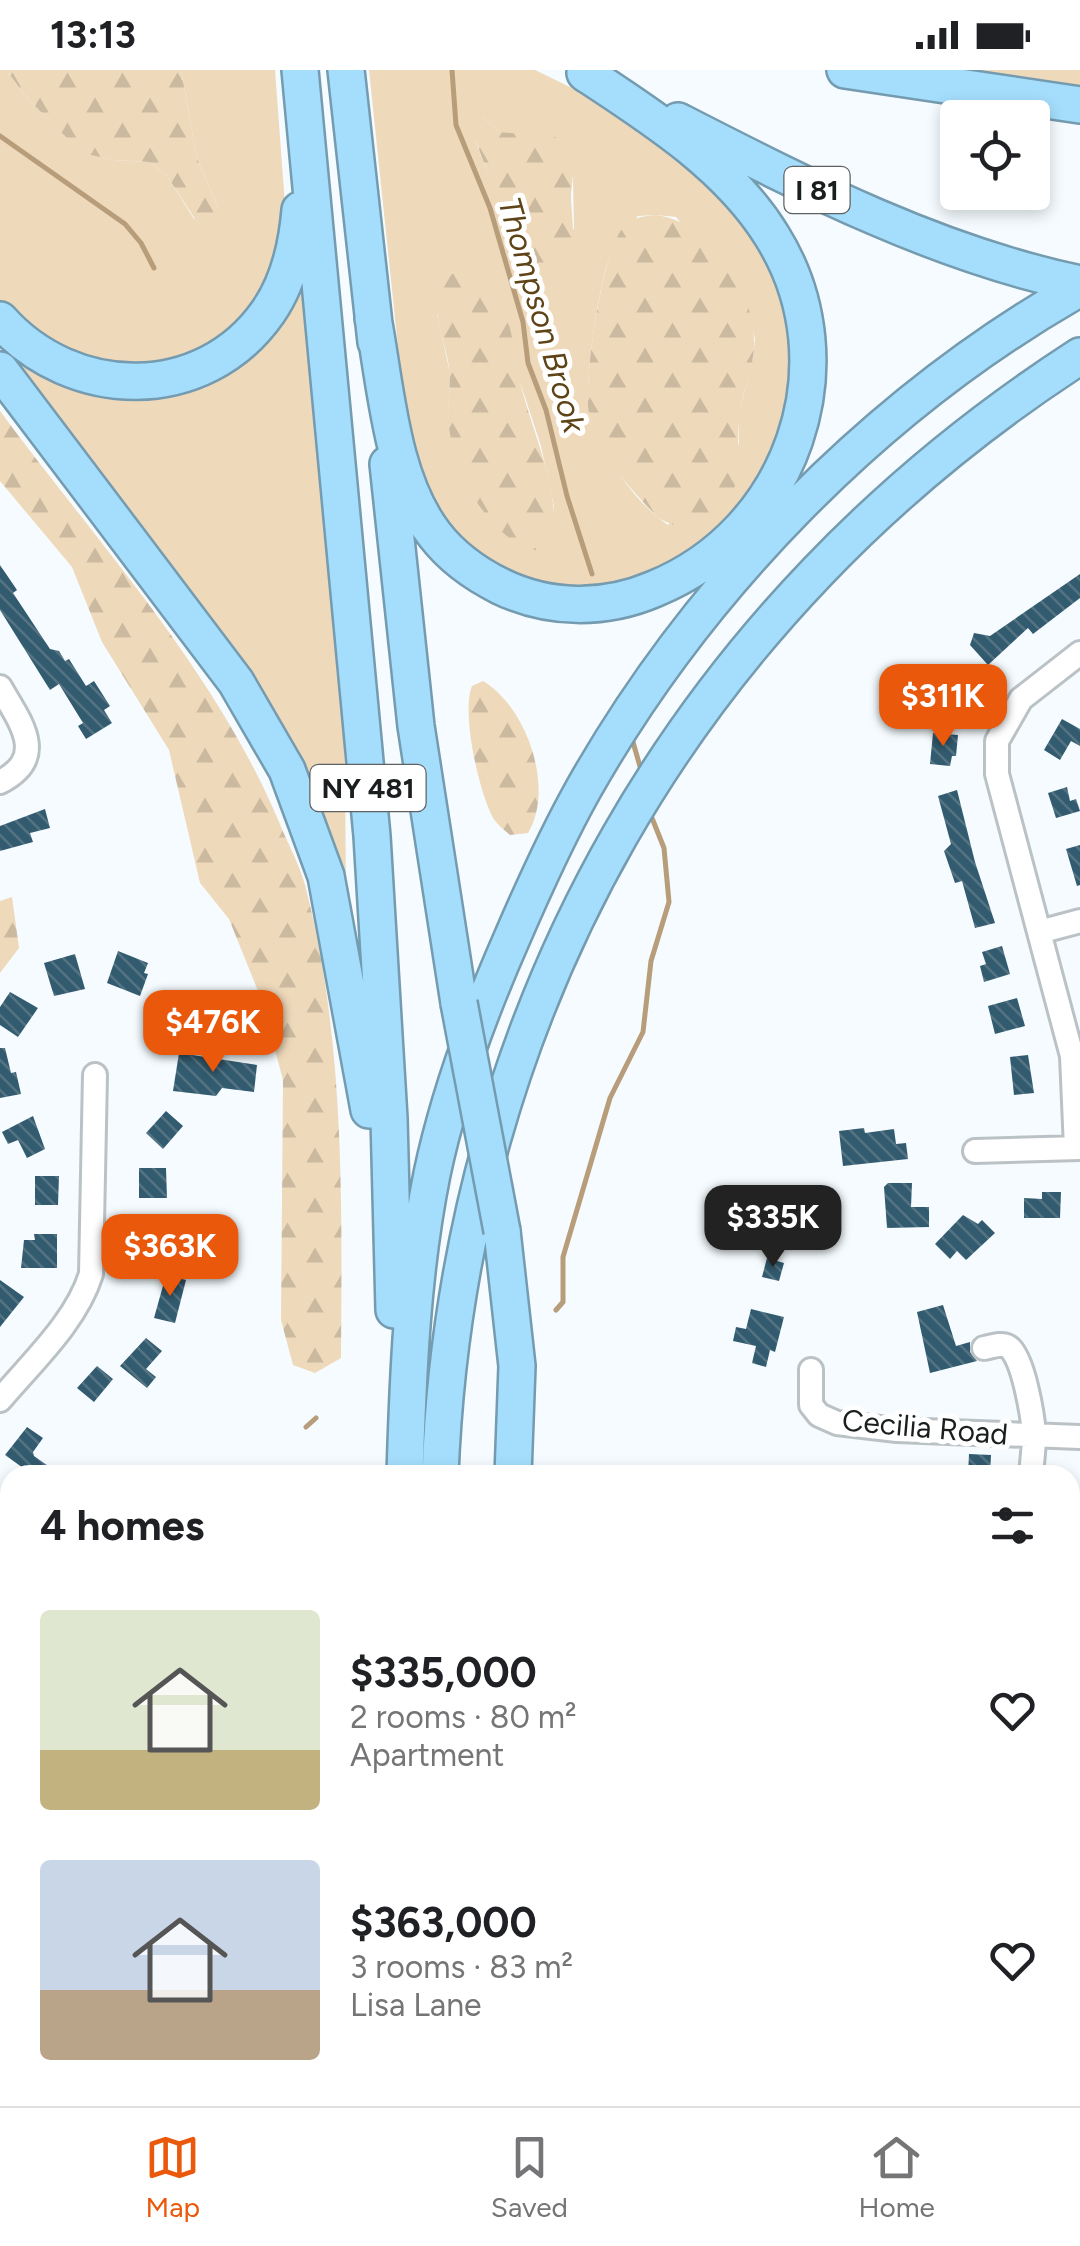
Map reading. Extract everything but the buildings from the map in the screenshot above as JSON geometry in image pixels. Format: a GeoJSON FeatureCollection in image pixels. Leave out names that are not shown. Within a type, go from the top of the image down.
{"type":"FeatureCollection","features":[{"type":"Feature","properties":{"kind":"highway","name":"NY 481"},"geometry":{"type":"LineString","coordinates":[[346,70],[408,664],[440,896],[502,1231],[517,1366],[513,1465]]}},
{"type":"Feature","properties":{"kind":"highway"},"geometry":{"type":"LineString","coordinates":[[845,70],[1080,105]]}},
{"type":"Feature","properties":{"kind":"highway"},"geometry":{"type":"LineString","coordinates":[[373,318],[398,449],[411,492],[436,536],[460,560],[496,584],[530,598],[562,604],[613,602],[687,573],[745,527],[786,467],[802,422],[808,350],[794,279],[771,234],[732,187],[664,128],[582,71]]}},
{"type":"Feature","properties":{"kind":"highway","name":"I 81"},"geometry":{"type":"LineString","coordinates":[[582,71],[880,219],[974,255],[1074,284]]}},
{"type":"Feature","properties":{"kind":"highway","name":"NY 481"},"geometry":{"type":"LineString","coordinates":[[302,87],[372,836],[394,1257],[395,1465]]}},
{"type":"Feature","properties":{"kind":"highway"},"geometry":{"type":"LineString","coordinates":[[0,320],[30,349],[60,366],[116,382],[167,378],[231,350],[268,312],[285,282],[294,253],[302,186],[302,87]]}},
{"type":"Feature","properties":{"kind":"highway"},"geometry":{"type":"LineString","coordinates":[[405,1465],[407,1389],[418,1263],[442,1136],[500,964],[555,843],[606,752],[660,670],[744,566],[847,461],[970,358],[1074,284]]}},
{"type":"Feature","properties":{"kind":"highway"},"geometry":{"type":"LineString","coordinates":[[441,1465],[451,1340],[490,1148],[535,1010],[613,846],[674,747],[782,608],[863,523],[950,450],[1080,356]]}},
{"type":"Feature","properties":{"kind":"highway"},"geometry":{"type":"LineString","coordinates":[[0,370],[236,682],[287,770],[314,837],[336,918],[394,1257]]}},
{"type":"Feature","properties":{"kind":"street"},"geometry":{"type":"LineString","coordinates":[[975,1151],[1078,1148],[1072,1056],[997,774],[998,741],[1021,700],[1080,653]]}},
{"type":"Feature","properties":{"kind":"street"},"geometry":{"type":"LineString","coordinates":[[0,688],[27,739],[27,758],[21,768],[0,782]]}},
{"type":"Feature","properties":{"kind":"street"},"geometry":{"type":"LineString","coordinates":[[1039,932],[1080,921]]}},
{"type":"Feature","properties":{"kind":"street"},"geometry":{"type":"LineString","coordinates":[[0,1400],[69,1317],[91,1274],[94,1075]]}},
{"type":"Feature","properties":{"kind":"street"},"geometry":{"type":"LineString","coordinates":[[984,1348],[1002,1344],[1017,1356],[1034,1436],[1032,1465]]}},
{"type":"Feature","properties":{"kind":"street","name":"Cecilia Road"},"geometry":{"type":"LineString","coordinates":[[811,1370],[811,1404],[818,1415],[837,1423],[897,1430],[1080,1436]]}},
{"type":"Feature","properties":{"kind":"green space"},"geometry":{"type":"Polygon","coordinates":[[[0,70],[6,70],[28,99],[82,152],[114,160],[149,162],[167,176],[194,219],[218,208],[197,158],[181,70],[275,70],[287,232],[271,288],[203,355],[103,374],[8,313],[0,303],[0,70]]]}},
{"type":"Feature","properties":{"kind":"green space"},"geometry":{"type":"Polygon","coordinates":[[[6,70],[181,70],[197,158],[218,208],[217,215],[205,221],[195,219],[167,176],[149,162],[82,153],[28,99],[6,70]]]}},
{"type":"Feature","properties":{"kind":"green space"},"geometry":{"type":"Polygon","coordinates":[[[369,70],[535,70],[607,105],[699,171],[769,253],[798,352],[779,457],[699,554],[608,592],[519,583],[445,531],[409,452],[369,70]],[[483,117],[475,140],[505,218],[574,229],[573,177],[510,135],[499,132],[483,117]],[[638,216],[608,261],[590,360],[588,407],[595,434],[612,464],[645,506],[668,525],[739,444],[739,413],[755,339],[741,292],[676,217],[638,216]],[[437,314],[450,373],[448,416],[554,541],[554,506],[541,446],[521,385],[437,314]]]}},
{"type":"Feature","properties":{"kind":"green space"},"geometry":{"type":"Polygon","coordinates":[[[937,70],[1080,70],[1080,92],[937,70]]]}},
{"type":"Feature","properties":{"kind":"green space"},"geometry":{"type":"Polygon","coordinates":[[[475,117],[483,117],[499,132],[556,137],[568,152],[573,171],[573,238],[561,265],[538,268],[521,252],[475,140],[470,124],[475,117]]]}},
{"type":"Feature","properties":{"kind":"green space"},"geometry":{"type":"Polygon","coordinates":[[[656,215],[676,220],[711,245],[738,282],[753,324],[754,354],[740,412],[733,493],[716,516],[688,525],[672,524],[657,517],[637,495],[607,458],[589,416],[591,349],[614,243],[626,225],[656,215]]]}},
{"type":"Feature","properties":{"kind":"green space"},"geometry":{"type":"Polygon","coordinates":[[[452,274],[472,277],[484,284],[494,293],[507,318],[520,382],[553,500],[554,541],[544,548],[523,547],[499,529],[476,501],[459,468],[450,432],[449,367],[437,304],[443,283],[452,274]]]}},
{"type":"Feature","properties":{"kind":"green space"},"geometry":{"type":"Polygon","coordinates":[[[300,288],[305,291],[344,653],[346,895],[333,849],[17,366],[22,360],[149,395],[300,288]]]}},
{"type":"Feature","properties":{"kind":"green space"},"geometry":{"type":"Polygon","coordinates":[[[0,411],[188,659],[252,766],[302,877],[328,1001],[341,1179],[341,1358],[315,1373],[293,1365],[281,1320],[283,1080],[262,1001],[229,919],[200,883],[169,750],[102,642],[72,567],[0,481],[0,411]]]}},
{"type":"Feature","properties":{"kind":"green space"},"geometry":{"type":"Polygon","coordinates":[[[483,681],[512,710],[532,750],[539,794],[528,833],[510,835],[501,827],[493,818],[482,790],[473,752],[469,698],[472,686],[483,681]]]}},
{"type":"Feature","properties":{"kind":"green space"},"geometry":{"type":"Polygon","coordinates":[[[12,897],[19,948],[0,973],[0,901],[12,897]]]}},
{"type":"Feature","properties":{"kind":"waterway","name":"Thompson Brook"},"geometry":{"type":"LineString","coordinates":[[452,70],[456,125],[490,208],[523,322],[528,363],[546,410],[567,496],[592,574]]}},
{"type":"Feature","properties":{"kind":"waterway"},"geometry":{"type":"LineString","coordinates":[[0,136],[125,224],[154,268]]}},
{"type":"Feature","properties":{"kind":"waterway","name":"Thompson Brook"},"geometry":{"type":"LineString","coordinates":[[631,735],[643,777]]}},
{"type":"Feature","properties":{"kind":"waterway","name":"Thompson Brook"},"geometry":{"type":"LineString","coordinates":[[556,1310],[563,1302],[563,1257],[610,1098],[643,1032],[651,961],[669,902],[664,848],[650,813]]}},
{"type":"Feature","properties":{"kind":"waterway","name":"Thompson Brook"},"geometry":{"type":"LineString","coordinates":[[306,1427],[316,1418]]}}]}
